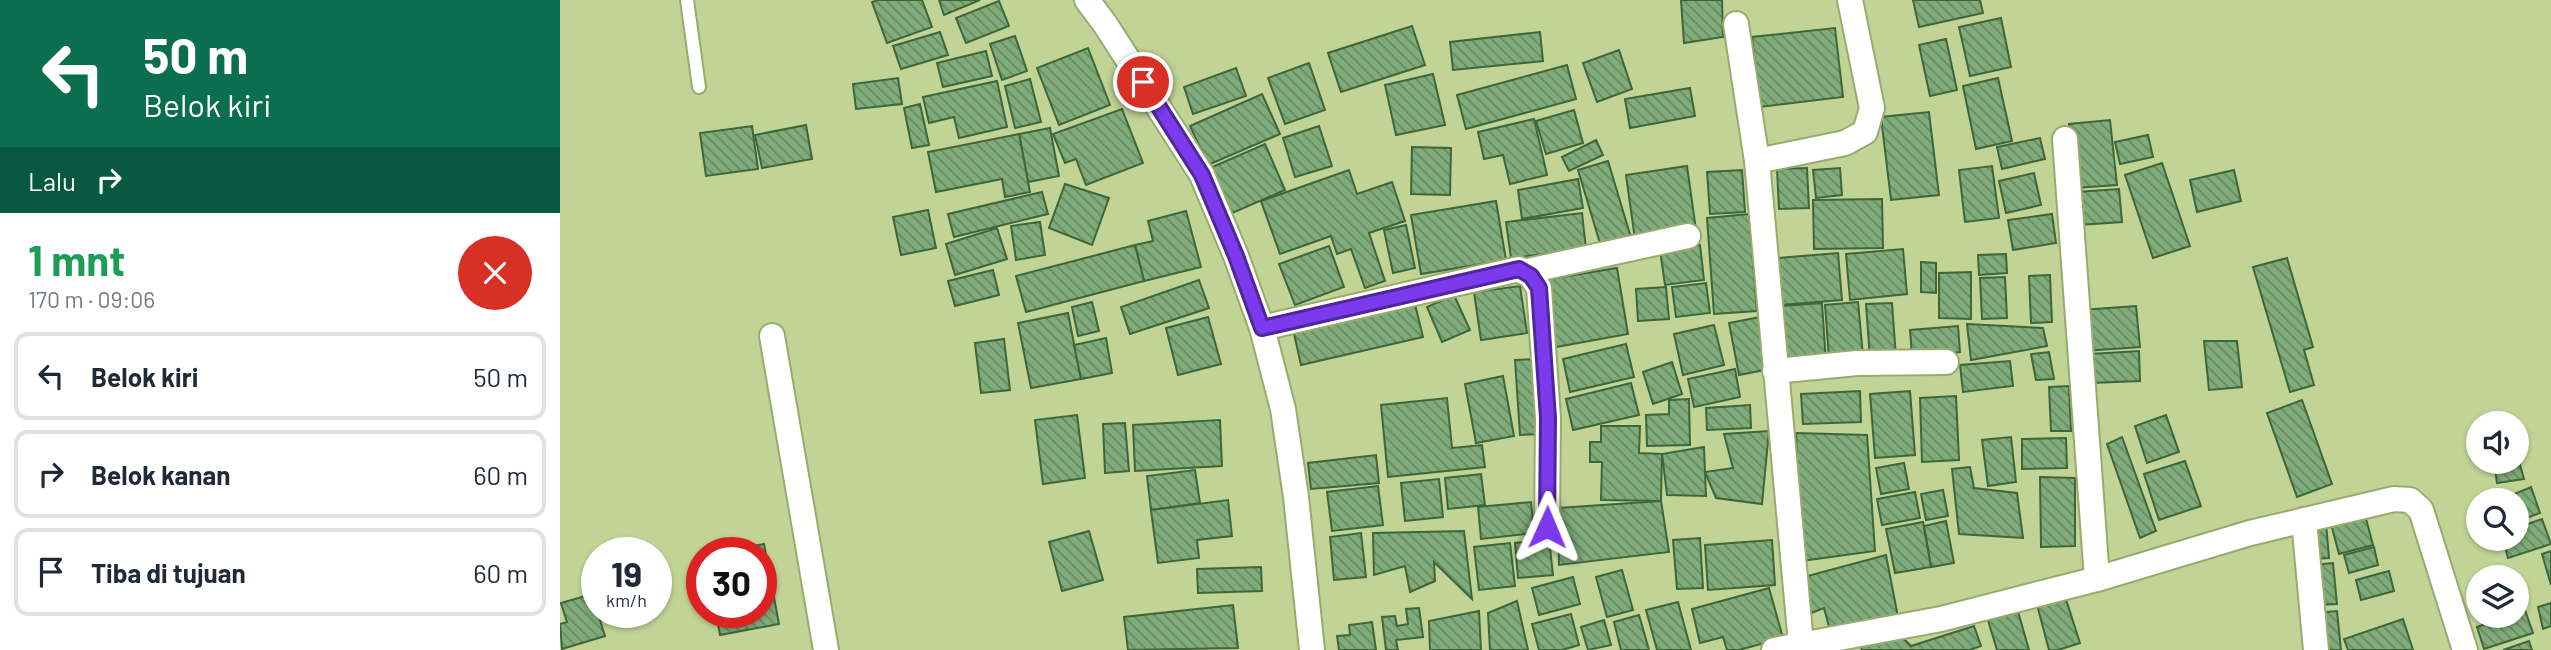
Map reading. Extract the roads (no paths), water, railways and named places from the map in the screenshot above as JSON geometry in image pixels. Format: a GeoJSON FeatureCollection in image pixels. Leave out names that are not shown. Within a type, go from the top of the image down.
{"type":"FeatureCollection","features":[{"type":"Feature","properties":{"kind":"street"},"geometry":{"type":"LineString","coordinates":[[1087,0],[1202,175],[1262,328],[1283,409],[1296,497],[1312,650]]}},
{"type":"Feature","properties":{"kind":"street"},"geometry":{"type":"LineString","coordinates":[[1757,161],[1845,143],[1865,132],[1872,108],[1850,0]]}},
{"type":"Feature","properties":{"kind":"street"},"geometry":{"type":"LineString","coordinates":[[1736,24],[1757,161],[1801,644]]}},
{"type":"Feature","properties":{"kind":"street"},"geometry":{"type":"LineString","coordinates":[[2065,139],[2097,579]]}},
{"type":"Feature","properties":{"kind":"street"},"geometry":{"type":"LineString","coordinates":[[1523,272],[1688,236]]}},
{"type":"Feature","properties":{"kind":"street"},"geometry":{"type":"LineString","coordinates":[[1262,328],[1519,269],[1531,276],[1539,288],[1548,418],[1547,527]]}},
{"type":"Feature","properties":{"kind":"street"},"geometry":{"type":"LineString","coordinates":[[772,336],[826,650]]}},
{"type":"Feature","properties":{"kind":"street"},"geometry":{"type":"LineString","coordinates":[[1775,371],[1857,363],[1946,362]]}},
{"type":"Feature","properties":{"kind":"street"},"geometry":{"type":"LineString","coordinates":[[1774,650],[1941,619],[2097,579],[2200,547],[2394,499],[2410,500],[2421,510],[2465,650]]}},
{"type":"Feature","properties":{"kind":"street"},"geometry":{"type":"LineString","coordinates":[[2304,520],[2316,650]]}},
{"type":"Feature","properties":{"kind":"lane"},"geometry":{"type":"LineString","coordinates":[[688,0],[699,87]]}}]}
